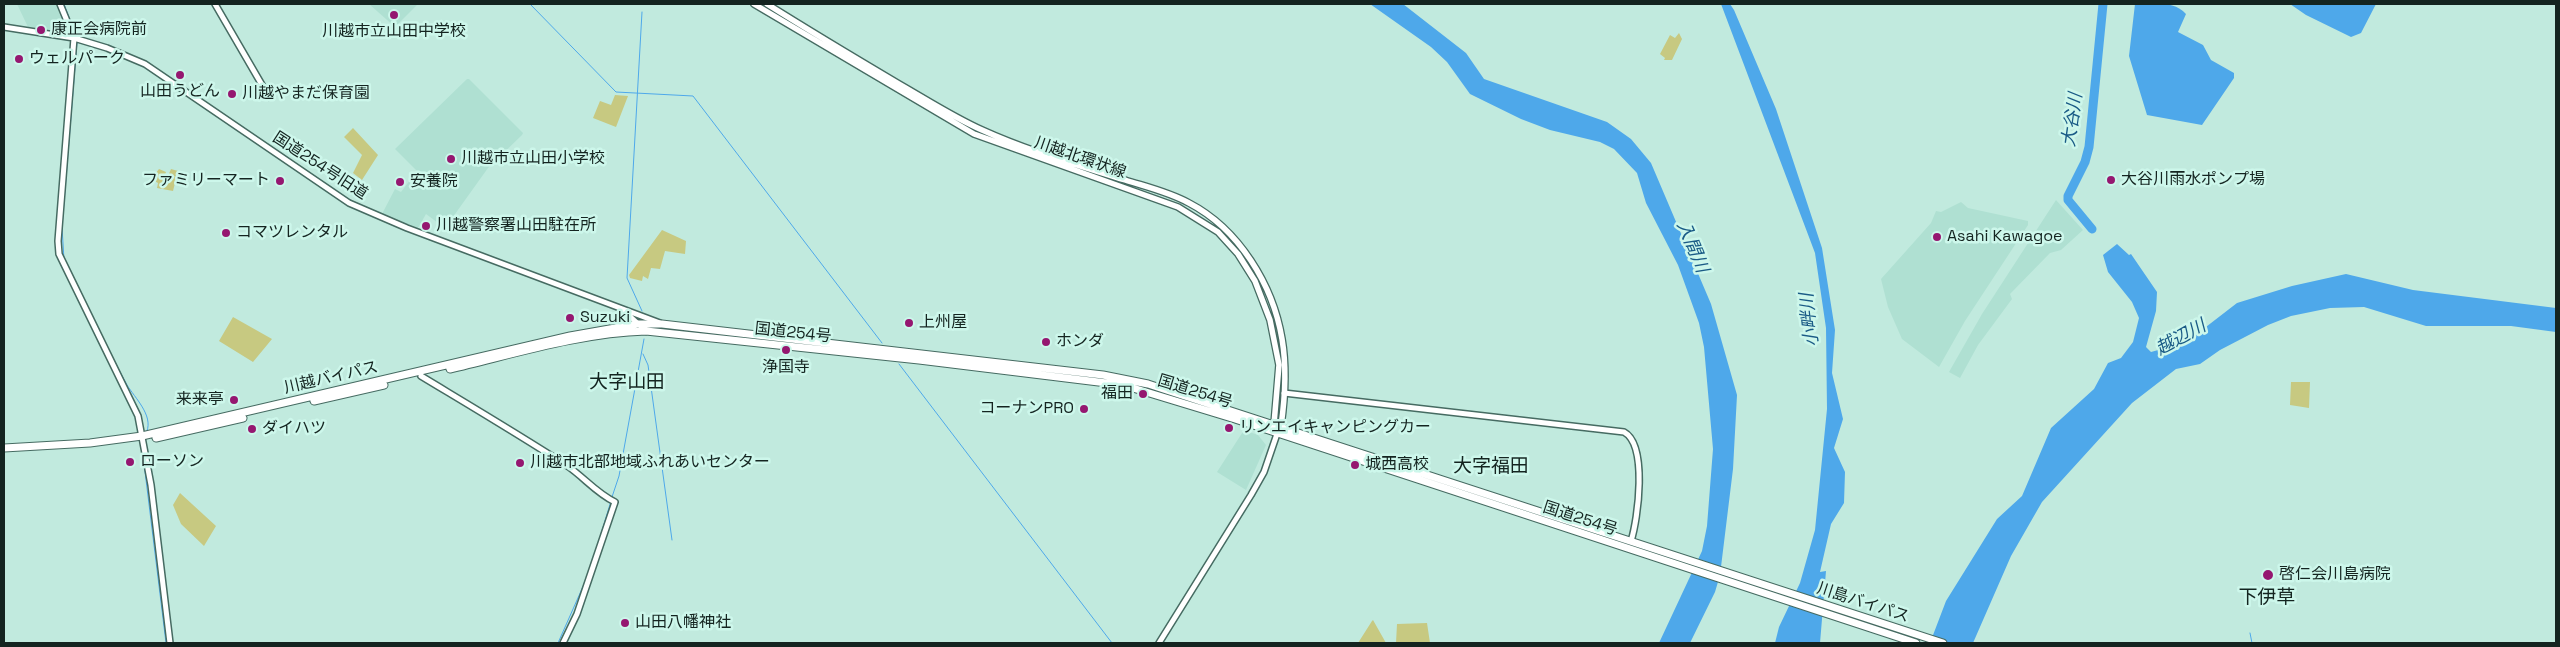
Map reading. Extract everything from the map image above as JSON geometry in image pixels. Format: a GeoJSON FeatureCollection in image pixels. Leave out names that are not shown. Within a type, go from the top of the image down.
{"type":"FeatureCollection","features":[{"type":"Feature","properties":{"kind":"highway","name":"川越バイパス"},"geometry":{"type":"LineString","coordinates":[[4,448],[143,438],[538,343],[616,327],[638,324],[662,324]]}},
{"type":"Feature","properties":{"kind":"highway","name":"国道254号"},"geometry":{"type":"LineString","coordinates":[[662,324],[1103,375],[1148,384],[1772,587]]}},
{"type":"Feature","properties":{"kind":"highway","name":"国道254号"},"geometry":{"type":"LineString","coordinates":[[646,331],[919,360],[1123,385],[1276,432],[1769,595]]}},
{"type":"Feature","properties":{"kind":"highway","name":"川越バイパス"},"geometry":{"type":"LineString","coordinates":[[4,453],[91,448],[143,438],[571,341],[646,331]]}},
{"type":"Feature","properties":{"kind":"highway","name":"川島バイパス"},"geometry":{"type":"LineString","coordinates":[[1772,587],[1943,643]]}},
{"type":"Feature","properties":{"kind":"highway","name":"川島バイパス"},"geometry":{"type":"LineString","coordinates":[[1769,595],[1916,643]]}},
{"type":"Feature","properties":{"kind":"main road","name":"川越北環状線"},"geometry":{"type":"LineString","coordinates":[[754,4],[974,134],[1170,204],[1218,232],[1238,254],[1255,281],[1270,320],[1279,365],[1278,425]]}},
{"type":"Feature","properties":{"kind":"main road","name":"川越北環状線"},"geometry":{"type":"LineString","coordinates":[[767,4],[940,109],[983,130],[1062,160],[1158,190],[1190,203],[1205,213],[1240,245],[1264,284],[1282,338],[1285,366],[1284,393],[1278,425]]}},
{"type":"Feature","properties":{"kind":"street"},"geometry":{"type":"LineString","coordinates":[[60,4],[74,38],[59,223],[59,254],[134,406],[143,438],[170,643]]}},
{"type":"Feature","properties":{"kind":"street"},"geometry":{"type":"LineString","coordinates":[[215,4],[269,97]]}},
{"type":"Feature","properties":{"kind":"street","name":"国道254号旧道"},"geometry":{"type":"LineString","coordinates":[[4,28],[74,38],[107,48],[155,69],[349,203],[400,225],[662,324]]}},
{"type":"Feature","properties":{"kind":"street"},"geometry":{"type":"LineString","coordinates":[[620,308],[646,331]]}},
{"type":"Feature","properties":{"kind":"street"},"geometry":{"type":"LineString","coordinates":[[616,327],[623,318],[620,308]]}},
{"type":"Feature","properties":{"kind":"street"},"geometry":{"type":"LineString","coordinates":[[421,376],[574,470],[602,496],[615,502],[576,616],[563,643]]}},
{"type":"Feature","properties":{"kind":"street"},"geometry":{"type":"LineString","coordinates":[[1284,393],[1624,432],[1634,442],[1638,463],[1638,502],[1633,542]]}},
{"type":"Feature","properties":{"kind":"street"},"geometry":{"type":"LineString","coordinates":[[1159,643],[1251,495],[1274,446],[1278,425]]}},
{"type":"Feature","properties":{"kind":"shaded area"},"geometry":{"type":"Polygon","coordinates":[[[17,4],[57,4],[68,29],[65,33],[28,27],[17,4]]]}},
{"type":"Feature","properties":{"kind":"shaded area","name":"川越市立山田中学校"},"geometry":{"type":"Polygon","coordinates":[[[369,4],[418,4],[395,27],[369,4]]]}},
{"type":"Feature","properties":{"kind":"shaded area","name":"川越市立山田小学校"},"geometry":{"type":"Polygon","coordinates":[[[467,79],[523,133],[522,135],[488,168],[445,228],[426,214],[418,228],[382,214],[395,189],[401,192],[417,171],[395,149],[467,79]]]}},
{"type":"Feature","properties":{"kind":"shaded area"},"geometry":{"type":"Polygon","coordinates":[[[2056,200],[2083,230],[2061,250],[2050,253],[2010,294],[2012,299],[1978,345],[1960,378],[1949,372],[1982,314],[2056,200]]]}},
{"type":"Feature","properties":{"kind":"shaded area"},"geometry":{"type":"Polygon","coordinates":[[[1961,202],[1968,208],[2028,221],[2028,225],[1965,321],[1939,367],[1902,339],[1888,307],[1881,279],[1931,223],[1936,211],[1941,212],[1961,202]]]}},
{"type":"Feature","properties":{"kind":"shaded area"},"geometry":{"type":"Polygon","coordinates":[[[1244,430],[1258,435],[1266,445],[1246,490],[1217,472],[1244,430]]]}},
{"type":"Feature","properties":{"kind":"green space"},"geometry":{"type":"Polygon","coordinates":[[[1679,33],[1682,39],[1672,60],[1664,60],[1665,58],[1660,54],[1670,35],[1675,38],[1679,33]]]}},
{"type":"Feature","properties":{"kind":"green space"},"geometry":{"type":"Polygon","coordinates":[[[615,95],[628,96],[616,127],[593,118],[600,101],[611,105],[615,95]]]}},
{"type":"Feature","properties":{"kind":"green space"},"geometry":{"type":"Polygon","coordinates":[[[353,128],[378,155],[362,180],[353,173],[362,155],[344,137],[353,128]]]}},
{"type":"Feature","properties":{"kind":"green space"},"geometry":{"type":"Polygon","coordinates":[[[159,169],[166,172],[165,175],[168,176],[171,169],[178,171],[173,191],[157,188],[158,183],[151,179],[159,169]]]}},
{"type":"Feature","properties":{"kind":"green space"},"geometry":{"type":"Polygon","coordinates":[[[662,230],[686,241],[685,254],[665,251],[660,269],[651,268],[648,279],[643,276],[642,281],[630,278],[629,275],[662,230]]]}},
{"type":"Feature","properties":{"kind":"green space"},"geometry":{"type":"Polygon","coordinates":[[[233,317],[272,339],[253,362],[219,341],[233,317]]]}},
{"type":"Feature","properties":{"kind":"green space"},"geometry":{"type":"Polygon","coordinates":[[[2291,382],[2310,382],[2309,408],[2290,405],[2291,382]]]}},
{"type":"Feature","properties":{"kind":"green space"},"geometry":{"type":"Polygon","coordinates":[[[180,493],[216,526],[204,546],[181,524],[173,505],[180,493]]]}},
{"type":"Feature","properties":{"kind":"green space"},"geometry":{"type":"Polygon","coordinates":[[[1372,621],[1386,643],[1358,643],[1372,621]]]}},
{"type":"Feature","properties":{"kind":"green space"},"geometry":{"type":"Polygon","coordinates":[[[1427,623],[1430,643],[1396,643],[1397,624],[1427,623]]]}},
{"type":"Feature","properties":{"kind":"water"},"geometry":{"type":"Polygon","coordinates":[[[1370,4],[1403,4],[1466,53],[1484,79],[1607,122],[1631,139],[1651,163],[1711,304],[1737,395],[1733,469],[1720,575],[1715,592],[1690,643],[1659,643],[1702,551],[1707,526],[1713,449],[1704,347],[1699,323],[1678,265],[1646,203],[1637,173],[1614,149],[1600,142],[1550,130],[1521,119],[1470,94],[1447,62],[1431,47],[1370,4]]]}},
{"type":"Feature","properties":{"kind":"water"},"geometry":{"type":"Polygon","coordinates":[[[1721,4],[1730,4],[1734,10],[1776,109],[1822,248],[1835,330],[1832,373],[1843,419],[1834,448],[1845,472],[1844,503],[1831,524],[1820,572],[1826,571],[1820,643],[1775,643],[1779,627],[1800,583],[1815,530],[1827,409],[1826,328],[1815,253],[1721,4]]]}},
{"type":"Feature","properties":{"kind":"water"},"geometry":{"type":"Polygon","coordinates":[[[2135,4],[2163,4],[2181,10],[2186,14],[2178,32],[2203,45],[2211,60],[2234,73],[2234,78],[2202,125],[2147,115],[2129,56],[2135,4]]]}},
{"type":"Feature","properties":{"kind":"water"},"geometry":{"type":"Polygon","coordinates":[[[2290,4],[2376,4],[2361,33],[2351,37],[2306,15],[2290,4]]]}},
{"type":"Feature","properties":{"kind":"water"},"geometry":{"type":"Polygon","coordinates":[[[2117,244],[2129,255],[2131,254],[2157,292],[2156,311],[2146,347],[2151,352],[2169,347],[2202,330],[2237,303],[2292,286],[2346,274],[2413,290],[2556,308],[2556,332],[2511,326],[2426,326],[2364,307],[2330,308],[2291,316],[2268,325],[2220,350],[2200,364],[2176,369],[2132,403],[2042,502],[2011,556],[1973,643],[1930,643],[1946,601],[1997,519],[2022,496],[2051,428],[2094,389],[2108,363],[2121,358],[2133,342],[2139,318],[2132,302],[2108,272],[2103,255],[2117,244]]]}},
{"type":"Feature","properties":{"kind":"waterway"},"geometry":{"type":"LineString","coordinates":[[64,4],[76,36]]}},
{"type":"Feature","properties":{"kind":"waterway"},"geometry":{"type":"LineString","coordinates":[[530,4],[616,92],[693,96],[882,343]]}},
{"type":"Feature","properties":{"kind":"waterway","name":"大谷川"},"geometry":{"type":"LineString","coordinates":[[2092,229],[2068,200],[2068,196],[2085,162],[2089,147],[2103,4]]}},
{"type":"Feature","properties":{"kind":"waterway","name":"大谷川"},"geometry":{"type":"LineString","coordinates":[[2103,9],[2105,4]]}},
{"type":"Feature","properties":{"kind":"waterway"},"geometry":{"type":"LineString","coordinates":[[642,12],[627,278],[642,311]]}},
{"type":"Feature","properties":{"kind":"waterway"},"geometry":{"type":"LineString","coordinates":[[64,260],[62,227],[77,42]]}},
{"type":"Feature","properties":{"kind":"waterway"},"geometry":{"type":"LineString","coordinates":[[103,339],[127,385],[148,419],[147,431]]}},
{"type":"Feature","properties":{"kind":"waterway"},"geometry":{"type":"LineString","coordinates":[[612,497],[619,476],[644,339]]}},
{"type":"Feature","properties":{"kind":"waterway"},"geometry":{"type":"LineString","coordinates":[[643,354],[648,365],[672,540]]}},
{"type":"Feature","properties":{"kind":"waterway"},"geometry":{"type":"LineString","coordinates":[[899,364],[1112,643]]}},
{"type":"Feature","properties":{"kind":"waterway"},"geometry":{"type":"LineString","coordinates":[[142,447],[166,643]]}},
{"type":"Feature","properties":{"kind":"waterway"},"geometry":{"type":"LineString","coordinates":[[594,557],[611,501]]}},
{"type":"Feature","properties":{"kind":"waterway"},"geometry":{"type":"LineString","coordinates":[[558,643],[585,582]]}},
{"type":"Feature","properties":{"kind":"waterway"},"geometry":{"type":"LineString","coordinates":[[2250,633],[2252,643]]}},
{"type":"Feature","properties":{"kind":"place","name":"川越市立山田中学校"},"geometry":{"type":"Point","coordinates":[394,15]}},
{"type":"Feature","properties":{"kind":"place","name":"康正会病院前"},"geometry":{"type":"Point","coordinates":[41,30]}},
{"type":"Feature","properties":{"kind":"place","name":"ウェルパーク"},"geometry":{"type":"Point","coordinates":[19,59]}},
{"type":"Feature","properties":{"kind":"place","name":"山田うどん"},"geometry":{"type":"Point","coordinates":[180,75]}},
{"type":"Feature","properties":{"kind":"place","name":"川越やまだ保育園"},"geometry":{"type":"Point","coordinates":[232,94]}},
{"type":"Feature","properties":{"kind":"place","name":"川越市立山田小学校"},"geometry":{"type":"Point","coordinates":[451,159]}},
{"type":"Feature","properties":{"kind":"place","name":"大谷川雨水ポンプ場"},"geometry":{"type":"Point","coordinates":[2111,180]}},
{"type":"Feature","properties":{"kind":"place","name":"ファミリーマート"},"geometry":{"type":"Point","coordinates":[280,181]}},
{"type":"Feature","properties":{"kind":"place","name":"安養院"},"geometry":{"type":"Point","coordinates":[400,182]}},
{"type":"Feature","properties":{"kind":"place","name":"川越警察署山田駐在所"},"geometry":{"type":"Point","coordinates":[426,226]}},
{"type":"Feature","properties":{"kind":"place","name":"コマツレンタル"},"geometry":{"type":"Point","coordinates":[226,233]}},
{"type":"Feature","properties":{"kind":"place","name":"Asahi Kawagoe"},"geometry":{"type":"Point","coordinates":[1937,237]}},
{"type":"Feature","properties":{"kind":"place","name":"Suzuki"},"geometry":{"type":"Point","coordinates":[570,318]}},
{"type":"Feature","properties":{"kind":"place","name":"上州屋"},"geometry":{"type":"Point","coordinates":[909,323]}},
{"type":"Feature","properties":{"kind":"place","name":"ホンダ"},"geometry":{"type":"Point","coordinates":[1046,342]}},
{"type":"Feature","properties":{"kind":"place","name":"浄国寺"},"geometry":{"type":"Point","coordinates":[786,350]}},
{"type":"Feature","properties":{"kind":"place","name":"福田"},"geometry":{"type":"Point","coordinates":[1143,394]}},
{"type":"Feature","properties":{"kind":"place","name":"来来亭"},"geometry":{"type":"Point","coordinates":[234,400]}},
{"type":"Feature","properties":{"kind":"place","name":"コーナンPRO"},"geometry":{"type":"Point","coordinates":[1084,409]}},
{"type":"Feature","properties":{"kind":"place","name":"リンエイキャンピングカー"},"geometry":{"type":"Point","coordinates":[1229,428]}},
{"type":"Feature","properties":{"kind":"place","name":"ダイハツ"},"geometry":{"type":"Point","coordinates":[252,429]}},
{"type":"Feature","properties":{"kind":"place","name":"ローソン"},"geometry":{"type":"Point","coordinates":[130,462]}},
{"type":"Feature","properties":{"kind":"place","name":"川越市北部地域ふれあいセンター"},"geometry":{"type":"Point","coordinates":[520,463]}},
{"type":"Feature","properties":{"kind":"place","name":"城西高校"},"geometry":{"type":"Point","coordinates":[1355,465]}},
{"type":"Feature","properties":{"kind":"place","name":"啓仁会川島病院"},"geometry":{"type":"Point","coordinates":[2268,575]}},
{"type":"Feature","properties":{"kind":"place","name":"山田八幡神社"},"geometry":{"type":"Point","coordinates":[625,623]}},
{"type":"Feature","properties":{"kind":"district","name":"大字山田"},"geometry":{"type":"Point","coordinates":[627,383]}},
{"type":"Feature","properties":{"kind":"district","name":"大字福田"},"geometry":{"type":"Point","coordinates":[1491,467]}},
{"type":"Feature","properties":{"kind":"district","name":"下伊草"},"geometry":{"type":"Point","coordinates":[2267,598]}},
{"type":"Feature","properties":{"kind":"water label","name":"入間川"},"geometry":{"type":"Point","coordinates":[1692,247]}},
{"type":"Feature","properties":{"kind":"water label","name":"小畔川"},"geometry":{"type":"Point","coordinates":[1810,320]}},
{"type":"Feature","properties":{"kind":"water label","name":"越辺川"},"geometry":{"type":"Point","coordinates":[2181,338]}}]}
